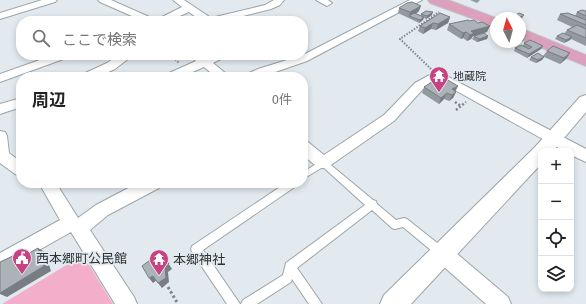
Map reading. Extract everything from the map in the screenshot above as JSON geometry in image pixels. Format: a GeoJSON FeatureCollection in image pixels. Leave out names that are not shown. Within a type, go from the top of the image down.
{"type":"FeatureCollection","features":[{"type":"Feature","properties":{"kind":"main road"},"geometry":{"type":"LineString","coordinates":[[435,0],[490,21]]}},
{"type":"Feature","properties":{"kind":"main road"},"geometry":{"type":"LineString","coordinates":[[526,36],[586,61]]}},
{"type":"Feature","properties":{"kind":"street"},"geometry":{"type":"LineString","coordinates":[[0,16],[52,0]]}},
{"type":"Feature","properties":{"kind":"street"},"geometry":{"type":"LineString","coordinates":[[103,0],[140,16]]}},
{"type":"Feature","properties":{"kind":"street"},"geometry":{"type":"LineString","coordinates":[[178,0],[201,16]]}},
{"type":"Feature","properties":{"kind":"street"},"geometry":{"type":"LineString","coordinates":[[232,16],[268,7],[277,3],[279,0]]}},
{"type":"Feature","properties":{"kind":"street"},"geometry":{"type":"LineString","coordinates":[[308,56],[417,0]]}},
{"type":"Feature","properties":{"kind":"street"},"geometry":{"type":"LineString","coordinates":[[171,16],[189,8]]}},
{"type":"Feature","properties":{"kind":"street"},"geometry":{"type":"LineString","coordinates":[[0,78],[40,60]]}},
{"type":"Feature","properties":{"kind":"street"},"geometry":{"type":"LineString","coordinates":[[98,72],[112,66],[120,60]]}},
{"type":"Feature","properties":{"kind":"street"},"geometry":{"type":"LineString","coordinates":[[179,72],[197,60]]}},
{"type":"Feature","properties":{"kind":"street"},"geometry":{"type":"LineString","coordinates":[[203,60],[218,72]]}},
{"type":"Feature","properties":{"kind":"street"},"geometry":{"type":"LineString","coordinates":[[262,72],[300,60]]}},
{"type":"Feature","properties":{"kind":"street"},"geometry":{"type":"LineString","coordinates":[[308,150],[323,163],[390,118],[419,86],[437,75],[546,147],[586,156]]}},
{"type":"Feature","properties":{"kind":"street"},"geometry":{"type":"LineString","coordinates":[[393,304],[546,147],[586,101]]}},
{"type":"Feature","properties":{"kind":"street"},"geometry":{"type":"LineString","coordinates":[[0,109],[16,104]]}},
{"type":"Feature","properties":{"kind":"street"},"geometry":{"type":"LineString","coordinates":[[0,136],[2,156],[10,165]]}},
{"type":"Feature","properties":{"kind":"street"},"geometry":{"type":"LineString","coordinates":[[50,188],[127,304]]}},
{"type":"Feature","properties":{"kind":"street"},"geometry":{"type":"LineString","coordinates":[[0,263],[75,226],[144,188]]}},
{"type":"Feature","properties":{"kind":"street"},"geometry":{"type":"LineString","coordinates":[[442,253],[501,304]]}},
{"type":"Feature","properties":{"kind":"lane"},"geometry":{"type":"LineString","coordinates":[[308,173],[323,163],[396,225],[404,222],[442,253]]}},
{"type":"Feature","properties":{"kind":"lane"},"geometry":{"type":"LineString","coordinates":[[234,304],[196,249],[286,188]]}},
{"type":"Feature","properties":{"kind":"lane"},"geometry":{"type":"LineString","coordinates":[[247,304],[287,278],[290,268],[373,204]]}},
{"type":"Feature","properties":{"kind":"lane"},"geometry":{"type":"LineString","coordinates":[[290,268],[316,304]]}},
{"type":"Feature","properties":{"kind":"path"},"geometry":{"type":"LineString","coordinates":[[437,75],[400,39],[450,5]]}},
{"type":"Feature","properties":{"kind":"path"},"geometry":{"type":"LineString","coordinates":[[455,102],[461,106]]}},
{"type":"Feature","properties":{"kind":"path"},"geometry":{"type":"LineString","coordinates":[[168,287],[178,304]]}},
{"type":"Feature","properties":{"kind":"shaded area"},"geometry":{"type":"Polygon","coordinates":[[[83,255],[113,304],[2,304],[83,255]]]}},
{"type":"Feature","properties":{"kind":"building"},"geometry":{"type":"Polygon","coordinates":[[[412,2],[421,6],[410,12],[399,8],[407,3],[412,2]]]}},
{"type":"Feature","properties":{"kind":"building"},"geometry":{"type":"Polygon","coordinates":[[[582,10],[586,11],[586,16],[577,12],[582,10]]]}},
{"type":"Feature","properties":{"kind":"building"},"geometry":{"type":"Polygon","coordinates":[[[426,11],[433,12],[427,16],[421,14],[426,11]]]}},
{"type":"Feature","properties":{"kind":"building"},"geometry":{"type":"Polygon","coordinates":[[[414,13],[424,17],[420,20],[409,16],[414,13]]]}},
{"type":"Feature","properties":{"kind":"building"},"geometry":{"type":"Polygon","coordinates":[[[440,13],[450,17],[438,24],[433,23],[425,28],[420,26],[440,13]]]}},
{"type":"Feature","properties":{"kind":"building"},"geometry":{"type":"Polygon","coordinates":[[[568,13],[586,20],[586,25],[560,14],[568,13]]]}},
{"type":"Feature","properties":{"kind":"building"},"geometry":{"type":"Polygon","coordinates":[[[474,20],[478,23],[482,22],[490,26],[471,31],[474,33],[470,35],[466,32],[463,33],[449,24],[474,20]]]}},
{"type":"Feature","properties":{"kind":"building"},"geometry":{"type":"Polygon","coordinates":[[[577,25],[586,29],[586,38],[567,30],[577,25]]]}},
{"type":"Feature","properties":{"kind":"building"},"geometry":{"type":"Polygon","coordinates":[[[484,33],[488,36],[479,39],[474,36],[484,33]]]}},
{"type":"Feature","properties":{"kind":"building"},"geometry":{"type":"Polygon","coordinates":[[[563,33],[572,37],[566,40],[557,36],[563,33]]]}},
{"type":"Feature","properties":{"kind":"building"},"geometry":{"type":"Polygon","coordinates":[[[530,40],[543,46],[529,54],[515,48],[526,48],[529,49],[532,47],[526,44],[526,42],[530,40]]]}},
{"type":"Feature","properties":{"kind":"building"},"geometry":{"type":"Polygon","coordinates":[[[553,46],[570,53],[564,58],[547,51],[553,46]]]}},
{"type":"Feature","properties":{"kind":"building"},"geometry":{"type":"Polygon","coordinates":[[[538,53],[544,57],[538,60],[531,57],[538,53]]]}},
{"type":"Feature","properties":{"kind":"building"},"geometry":{"type":"Polygon","coordinates":[[[441,76],[458,86],[452,89],[456,92],[452,95],[447,93],[441,98],[424,87],[441,76]]]}},
{"type":"Feature","properties":{"kind":"building","name":"西本郷町公民館"},"geometry":{"type":"Polygon","coordinates":[[[38,248],[44,266],[0,293],[0,262],[15,255],[17,260],[38,248]]]}},
{"type":"Feature","properties":{"kind":"building","name":"本郷神社"},"geometry":{"type":"Polygon","coordinates":[[[161,252],[169,264],[165,267],[166,278],[158,283],[153,276],[149,278],[142,266],[161,252]]]}},
{"type":"Feature","properties":{"kind":"place","name":"地蔵院"},"geometry":{"type":"Point","coordinates":[439,93]}},
{"type":"Feature","properties":{"kind":"place","name":"西本郷町公民館"},"geometry":{"type":"Point","coordinates":[22,275]}},
{"type":"Feature","properties":{"kind":"place","name":"本郷神社"},"geometry":{"type":"Point","coordinates":[159,276]}}]}
